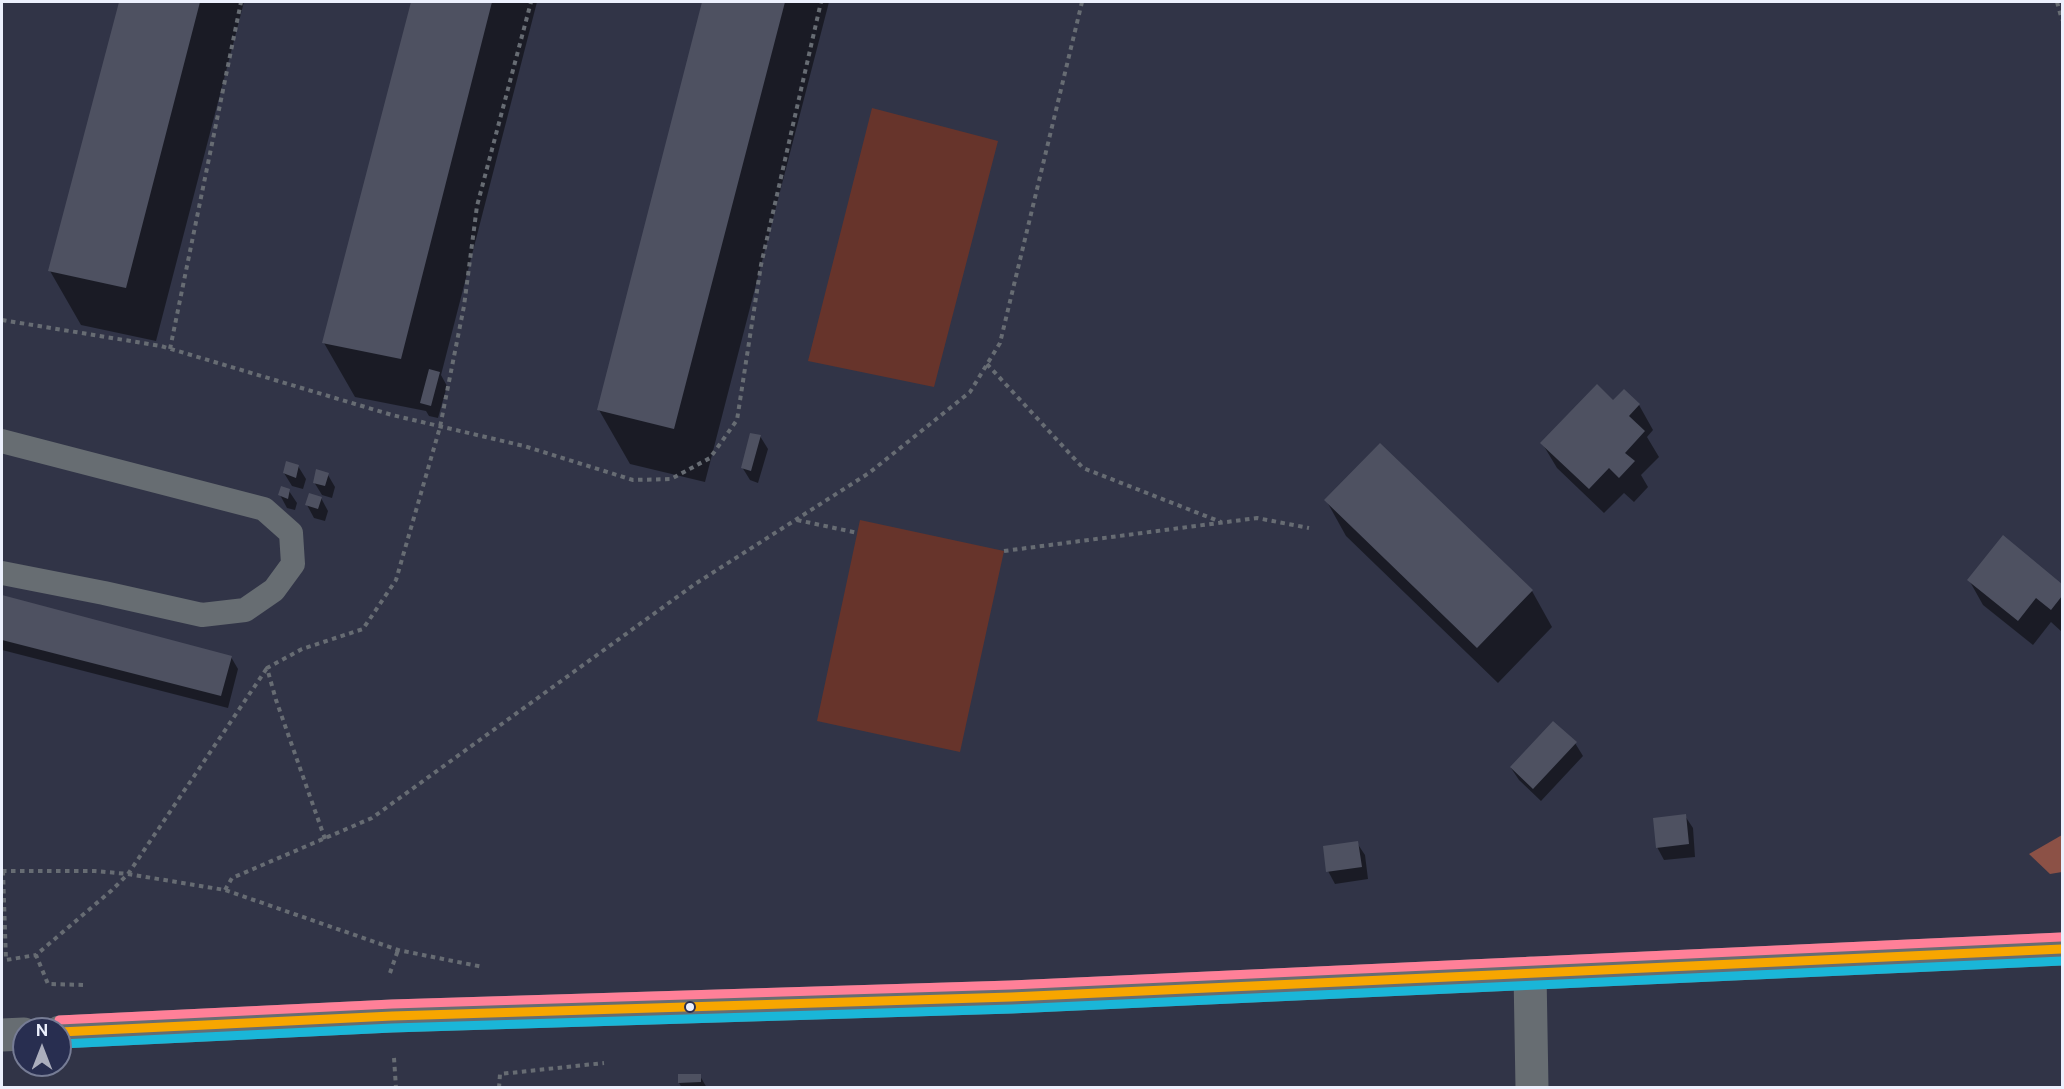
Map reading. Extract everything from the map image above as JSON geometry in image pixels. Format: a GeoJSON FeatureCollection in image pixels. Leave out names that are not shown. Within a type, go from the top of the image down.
{"type":"FeatureCollection","features":[{"type":"Feature","properties":{"kind":"street"},"geometry":{"type":"LineString","coordinates":[[72,1031],[392,1016],[1011,997],[2062,949]]}},
{"type":"Feature","properties":{"kind":"street"},"geometry":{"type":"LineString","coordinates":[[1530,973],[1532,1088]]}},
{"type":"Feature","properties":{"kind":"lane"},"geometry":{"type":"LineString","coordinates":[[2,441],[264,509],[291,533],[293,564],[274,590],[245,610],[202,615],[2,573]]}},
{"type":"Feature","properties":{"kind":"path"},"geometry":{"type":"LineString","coordinates":[[170,349],[241,2]]}},
{"type":"Feature","properties":{"kind":"path"},"geometry":{"type":"LineString","coordinates":[[490,969],[398,950],[225,890],[128,874],[94,871],[2,871],[6,960],[36,955],[128,874],[267,668],[302,649],[363,629],[381,605],[396,580],[440,427],[464,306],[477,206],[531,2]]}},
{"type":"Feature","properties":{"kind":"path"},"geometry":{"type":"LineString","coordinates":[[2,320],[170,349],[392,415],[524,446],[633,480],[671,479],[710,458],[737,420],[761,266],[820,2]]}},
{"type":"Feature","properties":{"kind":"path"},"geometry":{"type":"LineString","coordinates":[[225,890],[232,878],[372,818],[695,584],[869,473],[970,392],[1000,343],[1082,2]]}},
{"type":"Feature","properties":{"kind":"path"},"geometry":{"type":"LineString","coordinates":[[2057,2],[2062,20]]}},
{"type":"Feature","properties":{"kind":"path"},"geometry":{"type":"LineString","coordinates":[[987,364],[1083,468],[1221,523]]}},
{"type":"Feature","properties":{"kind":"path"},"geometry":{"type":"LineString","coordinates":[[1004,551],[1257,518],[1309,528]]}},
{"type":"Feature","properties":{"kind":"path"},"geometry":{"type":"LineString","coordinates":[[796,519],[858,533]]}},
{"type":"Feature","properties":{"kind":"path"},"geometry":{"type":"LineString","coordinates":[[267,668],[325,839]]}},
{"type":"Feature","properties":{"kind":"path"},"geometry":{"type":"LineString","coordinates":[[36,955],[48,984],[90,985]]}},
{"type":"Feature","properties":{"kind":"path"},"geometry":{"type":"LineString","coordinates":[[499,1088],[500,1074],[604,1063]]}},
{"type":"Feature","properties":{"kind":"shaded area"},"geometry":{"type":"Polygon","coordinates":[[[872,108],[998,141],[934,387],[808,361],[872,108]]]}},
{"type":"Feature","properties":{"kind":"shaded area"},"geometry":{"type":"Polygon","coordinates":[[[860,520],[1004,551],[960,752],[817,721],[860,520]]]}},
{"type":"Feature","properties":{"kind":"shaded area"},"geometry":{"type":"Polygon","coordinates":[[[2062,835],[2062,872],[2050,874],[2029,854],[2062,835]]]}},
{"type":"Feature","properties":{"kind":"building"},"geometry":{"type":"Polygon","coordinates":[[[119,2],[200,2],[126,288],[48,271],[119,2]]]}},
{"type":"Feature","properties":{"kind":"building"},"geometry":{"type":"Polygon","coordinates":[[[411,2],[492,2],[401,359],[322,343],[411,2]]]}},
{"type":"Feature","properties":{"kind":"building"},"geometry":{"type":"Polygon","coordinates":[[[702,2],[785,2],[674,429],[597,410],[702,2]]]}},
{"type":"Feature","properties":{"kind":"building"},"geometry":{"type":"Polygon","coordinates":[[[429,369],[440,372],[431,406],[420,403],[429,369]]]}},
{"type":"Feature","properties":{"kind":"building"},"geometry":{"type":"Polygon","coordinates":[[[1597,384],[1613,400],[1624,389],[1640,404],[1629,416],[1645,431],[1625,453],[1635,461],[1619,478],[1609,468],[1589,489],[1540,443],[1597,384]]]}},
{"type":"Feature","properties":{"kind":"building"},"geometry":{"type":"Polygon","coordinates":[[[750,433],[761,435],[751,471],[741,468],[750,433]]]}},
{"type":"Feature","properties":{"kind":"building"},"geometry":{"type":"Polygon","coordinates":[[[1380,443],[1533,590],[1477,648],[1324,500],[1380,443]]]}},
{"type":"Feature","properties":{"kind":"building"},"geometry":{"type":"Polygon","coordinates":[[[286,461],[299,465],[296,478],[283,473],[286,461]]]}},
{"type":"Feature","properties":{"kind":"building"},"geometry":{"type":"Polygon","coordinates":[[[316,469],[329,473],[325,486],[313,483],[316,469]]]}},
{"type":"Feature","properties":{"kind":"building"},"geometry":{"type":"Polygon","coordinates":[[[281,486],[290,489],[288,499],[278,495],[281,486]]]}},
{"type":"Feature","properties":{"kind":"building"},"geometry":{"type":"Polygon","coordinates":[[[309,493],[322,497],[318,509],[305,505],[309,493]]]}},
{"type":"Feature","properties":{"kind":"building"},"geometry":{"type":"Polygon","coordinates":[[[2003,535],[2062,584],[2062,596],[2051,610],[2036,598],[2018,621],[1967,580],[2003,535]]]}},
{"type":"Feature","properties":{"kind":"building"},"geometry":{"type":"Polygon","coordinates":[[[2,595],[232,656],[221,696],[2,640],[2,595]]]}},
{"type":"Feature","properties":{"kind":"building"},"geometry":{"type":"Polygon","coordinates":[[[1553,721],[1577,742],[1533,789],[1510,767],[1553,721]]]}},
{"type":"Feature","properties":{"kind":"building"},"geometry":{"type":"Polygon","coordinates":[[[1686,814],[1689,844],[1656,848],[1653,818],[1686,814]]]}},
{"type":"Feature","properties":{"kind":"building"},"geometry":{"type":"Polygon","coordinates":[[[1358,841],[1362,867],[1326,872],[1323,846],[1358,841]]]}},
{"type":"Feature","properties":{"kind":"building"},"geometry":{"type":"Polygon","coordinates":[[[678,1074],[701,1074],[701,1082],[678,1083],[678,1074]]]}},
{"type":"Feature","properties":{"kind":"transit line"},"geometry":{"type":"LineString","coordinates":[[72,1019],[392,1004],[1011,985],[2061,937]]}},
{"type":"Feature","properties":{"kind":"transit line"},"geometry":{"type":"LineString","coordinates":[[72,1031],[392,1016],[1011,997],[2062,949]]}},
{"type":"Feature","properties":{"kind":"transit line"},"geometry":{"type":"LineString","coordinates":[[72,1043],[392,1028],[1012,1009],[2062,961]]}}]}
